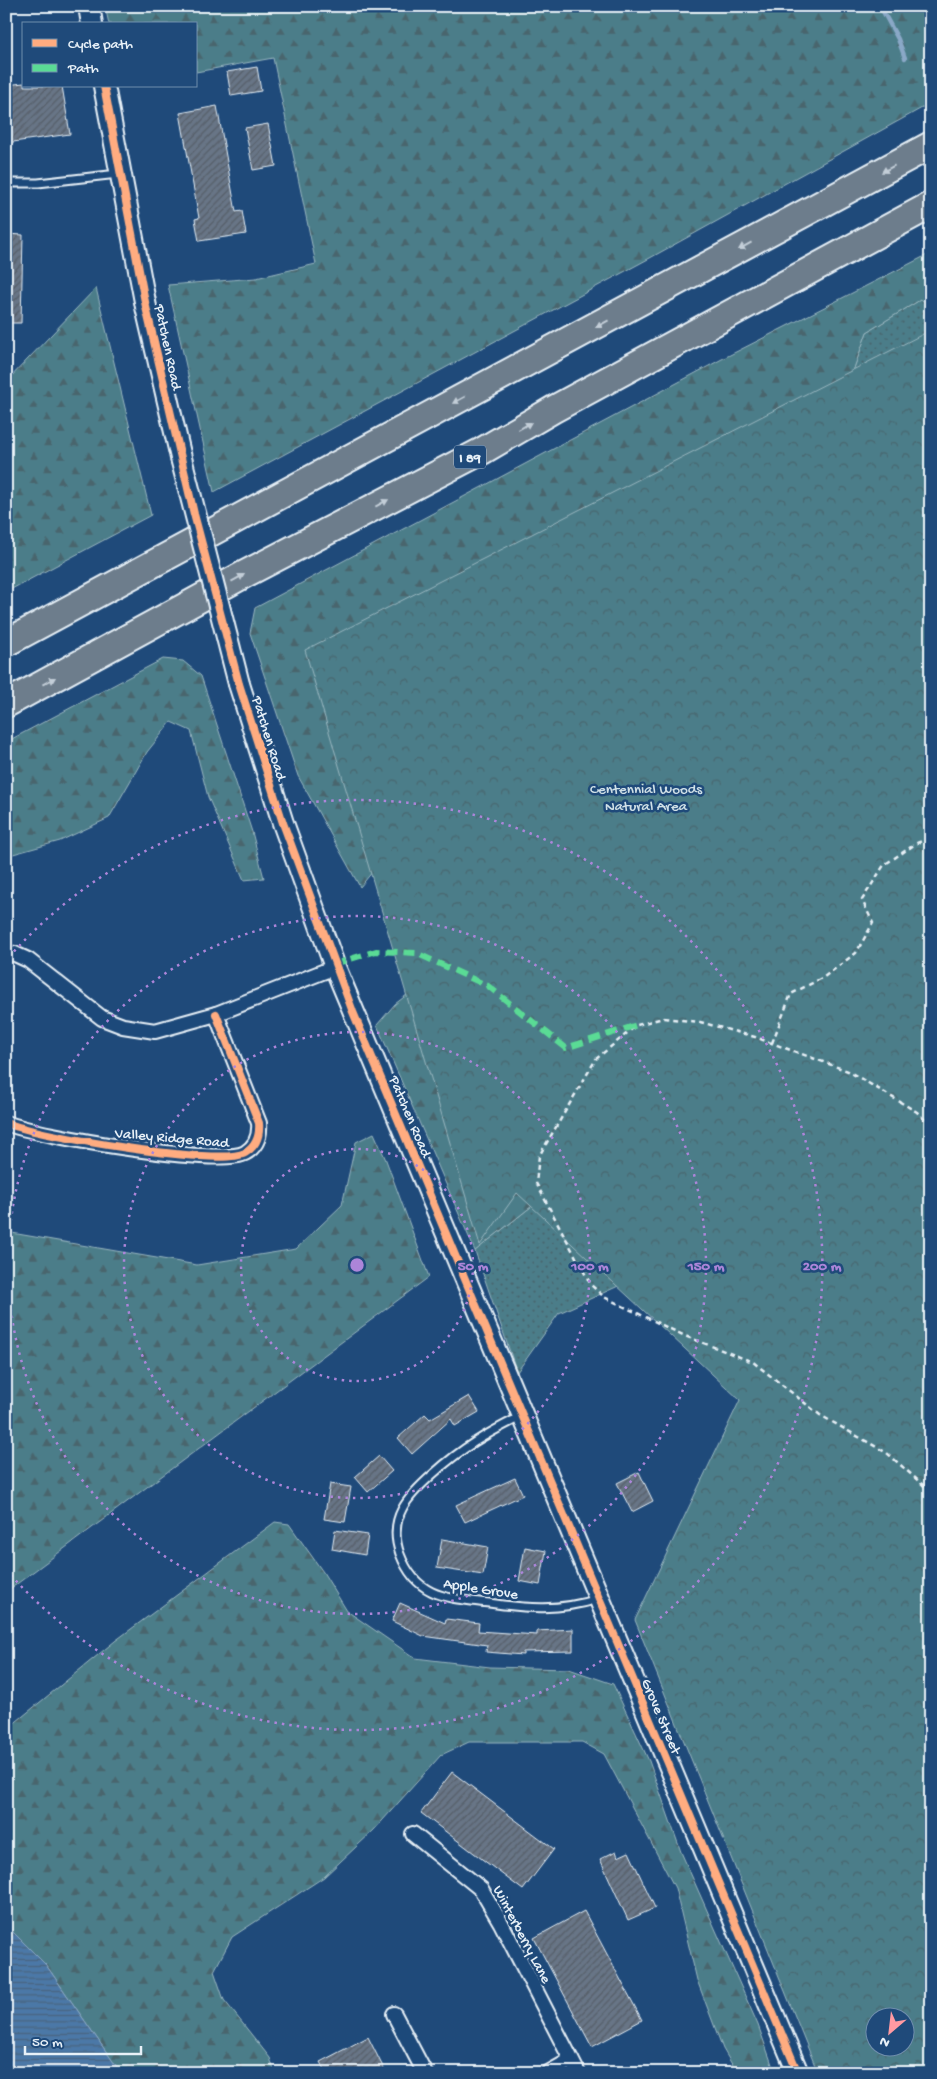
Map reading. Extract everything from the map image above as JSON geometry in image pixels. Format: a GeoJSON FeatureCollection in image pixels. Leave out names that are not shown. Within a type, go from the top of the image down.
{"type":"FeatureCollection","features":[{"type":"Feature","properties":{"kind":"highway"},"geometry":{"type":"LineString","coordinates":[[6,643],[931,146]]}},
{"type":"Feature","properties":{"kind":"highway","name":"I 89"},"geometry":{"type":"LineString","coordinates":[[6,704],[245,574],[482,451],[554,409],[931,205]]}},
{"type":"Feature","properties":{"kind":"street"},"geometry":{"type":"LineString","coordinates":[[89,6],[92,22]]}},
{"type":"Feature","properties":{"kind":"street","name":"Patchen Road"},"geometry":{"type":"LineString","coordinates":[[104,88],[150,324],[181,458],[239,684],[283,823],[335,967],[502,1369]]}},
{"type":"Feature","properties":{"kind":"street"},"geometry":{"type":"LineString","coordinates":[[6,952],[28,960],[96,1014],[123,1026],[155,1031],[216,1014],[335,967]]}},
{"type":"Feature","properties":{"kind":"street","name":"Valley Ridge Road"},"geometry":{"type":"LineString","coordinates":[[6,1123],[60,1137],[150,1151],[219,1156],[245,1153],[259,1136],[259,1123],[216,1014]]}},
{"type":"Feature","properties":{"kind":"street","name":"Grove Street"},"geometry":{"type":"LineString","coordinates":[[502,1369],[798,2073]]}},
{"type":"Feature","properties":{"kind":"street","name":"Winterberry Lane"},"geometry":{"type":"LineString","coordinates":[[413,1834],[481,1889],[574,2066]]}},
{"type":"Feature","properties":{"kind":"street"},"geometry":{"type":"LineString","coordinates":[[394,2014],[425,2073]]}},
{"type":"Feature","properties":{"kind":"street"},"geometry":{"type":"LineString","coordinates":[[548,2073],[574,2066]]}},
{"type":"Feature","properties":{"kind":"lane"},"geometry":{"type":"LineString","coordinates":[[6,183],[38,183],[120,174]]}},
{"type":"Feature","properties":{"kind":"lane","name":"Apple Grove"},"geometry":{"type":"LineString","coordinates":[[522,1416],[470,1443],[411,1494],[401,1510],[396,1529],[397,1543],[403,1560],[419,1584],[434,1594],[450,1598],[546,1609],[568,1608],[598,1599]]}},
{"type":"Feature","properties":{"kind":"path"},"geometry":{"type":"LineString","coordinates":[[772,1044],[791,994],[824,977],[856,953],[874,923],[862,900],[884,865],[917,843],[931,837]]}},
{"type":"Feature","properties":{"kind":"path"},"geometry":{"type":"LineString","coordinates":[[931,1126],[917,1112],[848,1070],[700,1022],[663,1018],[637,1025],[596,1059],[539,1156],[536,1184],[591,1285],[604,1297],[685,1336],[754,1362],[820,1415],[887,1453],[931,1492]]}},
{"type":"Feature","properties":{"kind":"green space"},"geometry":{"type":"Polygon","coordinates":[[[105,6],[931,6],[931,103],[650,258],[214,492],[168,285],[256,278],[316,264],[273,58],[198,72],[198,22],[109,22],[105,6]]]}},
{"type":"Feature","properties":{"kind":"green space"},"geometry":{"type":"Polygon","coordinates":[[[931,253],[931,303],[920,300],[867,332],[849,382],[768,1020],[475,1251],[377,1025],[395,1004],[416,988],[417,817],[360,887],[298,776],[250,633],[255,608],[722,359],[931,253]]]}},
{"type":"Feature","properties":{"kind":"green space"},"geometry":{"type":"Polygon","coordinates":[[[96,288],[151,515],[6,592],[6,382],[96,288]]]}},
{"type":"Feature","properties":{"kind":"green space"},"geometry":{"type":"Polygon","coordinates":[[[920,300],[931,303],[931,482],[849,382],[867,332],[920,300]]]}},
{"type":"Feature","properties":{"kind":"green space","name":"Centennial Woods Natural Area"},"geometry":{"type":"Polygon","coordinates":[[[931,330],[931,2073],[818,2073],[635,1620],[740,1400],[517,1193],[480,1245],[305,650],[931,330]]]}},
{"type":"Feature","properties":{"kind":"green space"},"geometry":{"type":"Polygon","coordinates":[[[163,659],[183,661],[201,676],[252,832],[264,878],[244,880],[208,797],[191,731],[171,722],[147,752],[109,818],[60,841],[6,856],[6,742],[163,659]]]}},
{"type":"Feature","properties":{"kind":"green space"},"geometry":{"type":"Polygon","coordinates":[[[768,1020],[931,1144],[559,1313],[517,1372],[475,1251],[768,1020]]]}},
{"type":"Feature","properties":{"kind":"green space"},"geometry":{"type":"Polygon","coordinates":[[[374,1133],[386,1160],[429,1277],[6,1592],[6,1232],[197,1265],[296,1249],[342,1205],[356,1142],[374,1133]]]}},
{"type":"Feature","properties":{"kind":"green space"},"geometry":{"type":"Polygon","coordinates":[[[275,1522],[289,1524],[323,1572],[347,1611],[415,1658],[490,1667],[569,1669],[613,1684],[649,1761],[681,1852],[758,2025],[775,2073],[737,2073],[723,2049],[697,1980],[675,1888],[604,1754],[582,1742],[469,1742],[441,1755],[374,1830],[324,1877],[232,1937],[214,1971],[224,2000],[270,2058],[275,2073],[121,2073],[46,1965],[6,1925],[6,1730],[115,1641],[275,1522]]]}},
{"type":"Feature","properties":{"kind":"water"},"geometry":{"type":"Polygon","coordinates":[[[6,1925],[46,1965],[121,2073],[6,2073],[6,1925]]]}},
{"type":"Feature","properties":{"kind":"building"},"geometry":{"type":"Polygon","coordinates":[[[257,67],[261,91],[231,96],[227,72],[257,67]]]}},
{"type":"Feature","properties":{"kind":"building"},"geometry":{"type":"Polygon","coordinates":[[[22,83],[22,88],[62,88],[70,134],[6,143],[6,85],[22,83]]]}},
{"type":"Feature","properties":{"kind":"building"},"geometry":{"type":"Polygon","coordinates":[[[217,106],[236,212],[242,211],[246,234],[199,241],[195,219],[199,218],[180,113],[217,106]]]}},
{"type":"Feature","properties":{"kind":"building"},"geometry":{"type":"Polygon","coordinates":[[[268,124],[276,166],[253,170],[245,128],[268,124]]]}},
{"type":"Feature","properties":{"kind":"building"},"geometry":{"type":"Polygon","coordinates":[[[6,234],[23,235],[21,323],[6,323],[6,234]]]}},
{"type":"Feature","properties":{"kind":"building"},"geometry":{"type":"Polygon","coordinates":[[[469,1396],[479,1412],[455,1426],[451,1419],[412,1454],[398,1438],[425,1414],[430,1419],[469,1396]]]}},
{"type":"Feature","properties":{"kind":"building"},"geometry":{"type":"Polygon","coordinates":[[[379,1456],[392,1471],[368,1492],[355,1477],[379,1456]]]}},
{"type":"Feature","properties":{"kind":"building"},"geometry":{"type":"Polygon","coordinates":[[[639,1472],[653,1501],[632,1512],[617,1483],[639,1472]]]}},
{"type":"Feature","properties":{"kind":"building"},"geometry":{"type":"Polygon","coordinates":[[[515,1478],[523,1495],[465,1522],[456,1505],[515,1478]]]}},
{"type":"Feature","properties":{"kind":"building"},"geometry":{"type":"Polygon","coordinates":[[[330,1484],[351,1487],[345,1522],[324,1519],[330,1484]]]}},
{"type":"Feature","properties":{"kind":"building"},"geometry":{"type":"Polygon","coordinates":[[[335,1530],[368,1535],[365,1555],[332,1549],[335,1530]]]}},
{"type":"Feature","properties":{"kind":"building"},"geometry":{"type":"Polygon","coordinates":[[[442,1539],[488,1547],[483,1575],[437,1568],[442,1539]]]}},
{"type":"Feature","properties":{"kind":"building"},"geometry":{"type":"Polygon","coordinates":[[[525,1547],[546,1551],[540,1585],[519,1581],[525,1547]]]}},
{"type":"Feature","properties":{"kind":"building"},"geometry":{"type":"Polygon","coordinates":[[[400,1603],[445,1623],[446,1619],[479,1623],[478,1631],[537,1635],[537,1631],[573,1629],[573,1651],[523,1652],[523,1655],[486,1652],[487,1645],[423,1636],[392,1621],[400,1603]]]}},
{"type":"Feature","properties":{"kind":"building"},"geometry":{"type":"Polygon","coordinates":[[[452,1772],[554,1849],[523,1890],[421,1813],[452,1772]]]}},
{"type":"Feature","properties":{"kind":"building"},"geometry":{"type":"Polygon","coordinates":[[[616,1851],[618,1857],[629,1852],[655,1908],[628,1920],[600,1859],[616,1851]]]}},
{"type":"Feature","properties":{"kind":"building"},"geometry":{"type":"Polygon","coordinates":[[[584,1911],[642,2020],[592,2047],[534,1938],[584,1911]]]}},
{"type":"Feature","properties":{"kind":"building"},"geometry":{"type":"Polygon","coordinates":[[[368,2037],[386,2073],[326,2073],[320,2062],[368,2037]]]}},
{"type":"Feature","properties":{"kind":"waterway"},"geometry":{"type":"LineString","coordinates":[[880,6],[898,39],[905,58]]}},
{"type":"Feature","properties":{"kind":"waterway"},"geometry":{"type":"LineString","coordinates":[[929,315],[931,319]]}},
{"type":"Feature","properties":{"kind":"marked path"},"geometry":{"type":"LineString","coordinates":[[335,967],[341,962],[376,951],[416,953],[488,986],[566,1048],[637,1025]]}},
{"type":"Feature","properties":{"kind":"cycle path"},"geometry":{"type":"LineString","coordinates":[[104,88],[146,307],[194,514],[239,684],[283,823],[353,1012],[798,2073]]}},
{"type":"Feature","properties":{"kind":"cycle path"},"geometry":{"type":"LineString","coordinates":[[6,1123],[24,1129],[89,1142],[167,1153],[202,1156],[229,1156],[245,1153],[257,1140],[259,1123],[216,1014]]}}]}
